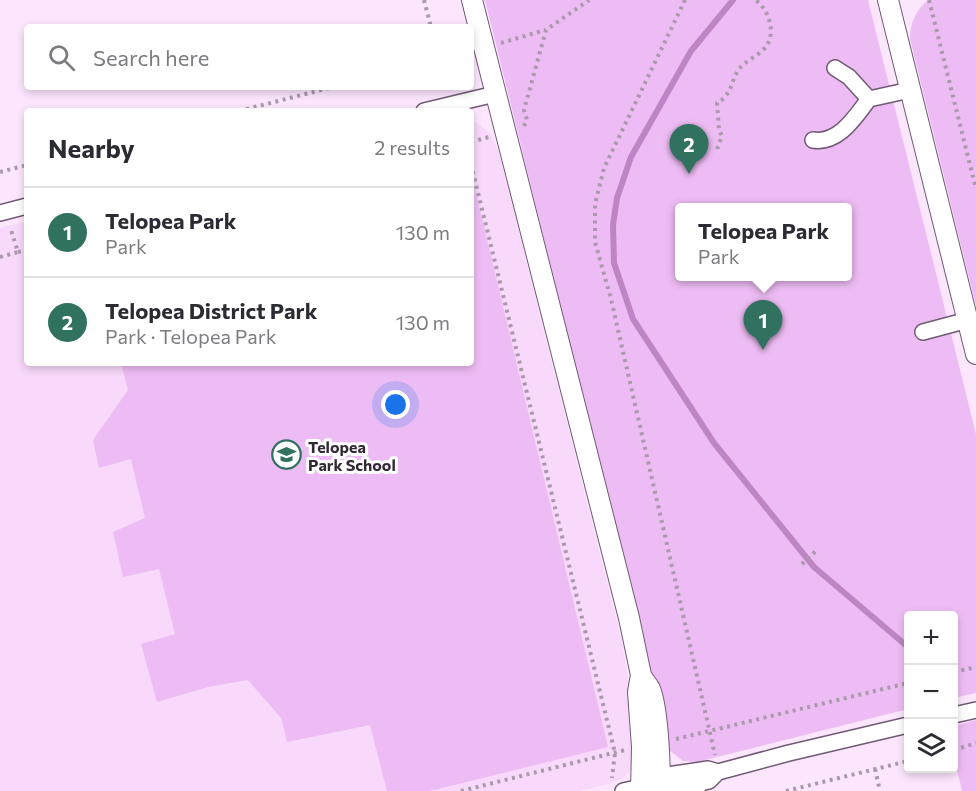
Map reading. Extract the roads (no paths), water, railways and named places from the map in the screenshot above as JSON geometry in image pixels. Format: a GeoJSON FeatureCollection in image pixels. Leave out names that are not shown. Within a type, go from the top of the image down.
{"type":"FeatureCollection","features":[{"type":"Feature","properties":{"kind":"street"},"geometry":{"type":"LineString","coordinates":[[472,0],[629,618],[641,675],[650,689],[652,699],[644,787]]}},
{"type":"Feature","properties":{"kind":"street"},"geometry":{"type":"LineString","coordinates":[[888,0],[976,354]]}},
{"type":"Feature","properties":{"kind":"street"},"geometry":{"type":"LineString","coordinates":[[835,68],[849,77],[869,99]]}},
{"type":"Feature","properties":{"kind":"street"},"geometry":{"type":"LineString","coordinates":[[813,140],[824,142],[834,137],[852,123],[869,99],[910,90]]}},
{"type":"Feature","properties":{"kind":"street"},"geometry":{"type":"LineString","coordinates":[[437,108],[495,94]]}},
{"type":"Feature","properties":{"kind":"street"},"geometry":{"type":"LineString","coordinates":[[0,213],[24,207]]}},
{"type":"Feature","properties":{"kind":"street"},"geometry":{"type":"LineString","coordinates":[[923,332],[968,320]]}},
{"type":"Feature","properties":{"kind":"street"},"geometry":{"type":"LineString","coordinates":[[958,714],[976,710]]}},
{"type":"Feature","properties":{"kind":"street"},"geometry":{"type":"LineString","coordinates":[[644,787],[708,769],[718,772],[904,726]]}},
{"type":"Feature","properties":{"kind":"street"},"geometry":{"type":"LineString","coordinates":[[644,787],[694,787],[709,782],[718,772]]}},
{"type":"Feature","properties":{"kind":"waterway"},"geometry":{"type":"LineString","coordinates":[[733,0],[691,51],[631,157],[617,198],[613,225],[614,263],[633,319],[714,443],[814,567],[904,644]]}},
{"type":"Feature","properties":{"kind":"place","name":"Telopea District Park"},"geometry":{"type":"Point","coordinates":[689,174]}},
{"type":"Feature","properties":{"kind":"place","name":"Telopea Park"},"geometry":{"type":"Point","coordinates":[763,350]}},
{"type":"Feature","properties":{"kind":"place","name":"Telopea Park School"},"geometry":{"type":"Point","coordinates":[287,455]}}]}
